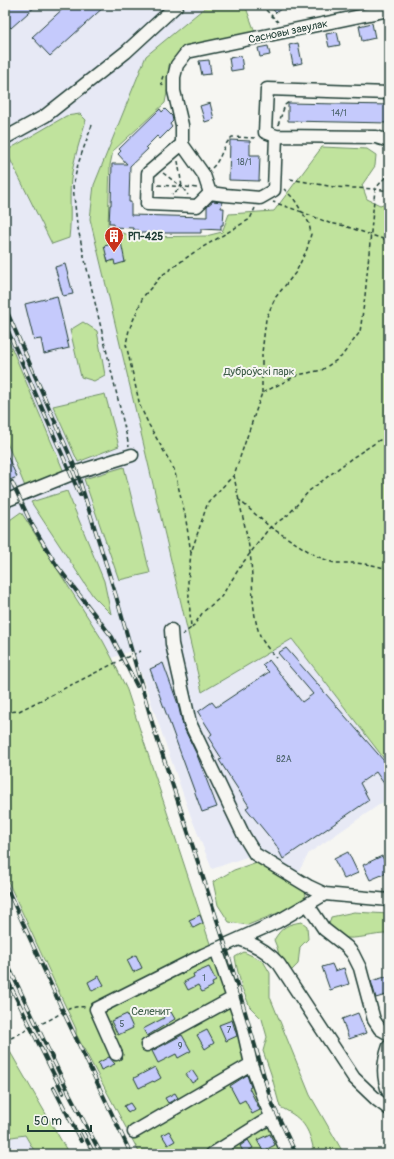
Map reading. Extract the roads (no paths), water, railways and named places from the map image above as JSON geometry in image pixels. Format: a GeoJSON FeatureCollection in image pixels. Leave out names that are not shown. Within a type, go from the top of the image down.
{"type":"FeatureCollection","features":[{"type":"Feature","properties":{"kind":"street"},"geometry":{"type":"LineString","coordinates":[[5,138],[45,116],[126,52],[178,5]]}},
{"type":"Feature","properties":{"kind":"street","name":"Сасновы завулак"},"geometry":{"type":"LineString","coordinates":[[179,147],[182,125],[174,91],[174,78],[177,65],[187,52],[389,10]]}},
{"type":"Feature","properties":{"kind":"street"},"geometry":{"type":"LineString","coordinates":[[209,190],[225,195],[260,198],[274,190],[267,89],[389,93]]}},
{"type":"Feature","properties":{"kind":"street"},"geometry":{"type":"LineString","coordinates":[[269,134],[376,137],[389,141]]}},
{"type":"Feature","properties":{"kind":"street"},"geometry":{"type":"LineString","coordinates":[[179,147],[204,175],[209,190],[197,206],[147,204],[148,173],[179,147]]}},
{"type":"Feature","properties":{"kind":"street"},"geometry":{"type":"LineString","coordinates":[[5,502],[77,472],[131,455]]}},
{"type":"Feature","properties":{"kind":"street"},"geometry":{"type":"LineString","coordinates":[[171,630],[172,644],[190,724],[244,836],[255,854],[308,886],[325,894],[389,900]]}},
{"type":"Feature","properties":{"kind":"street"},"geometry":{"type":"LineString","coordinates":[[116,1054],[96,1009],[216,949],[277,922],[325,894]]}},
{"type":"Feature","properties":{"kind":"street"},"geometry":{"type":"LineString","coordinates":[[308,905],[324,929],[347,947],[352,954],[360,968],[374,1020],[380,1029],[389,1034]]}},
{"type":"Feature","properties":{"kind":"street"},"geometry":{"type":"LineString","coordinates":[[238,939],[261,947],[279,964],[354,1078],[389,1108]]}},
{"type":"Feature","properties":{"kind":"street"},"geometry":{"type":"LineString","coordinates":[[216,949],[242,1024],[251,1064],[271,1117],[288,1154]]}},
{"type":"Feature","properties":{"kind":"street"},"geometry":{"type":"LineString","coordinates":[[147,1045],[233,998]]}},
{"type":"Feature","properties":{"kind":"street"},"geometry":{"type":"LineString","coordinates":[[365,1089],[375,1084],[379,1079],[384,1068],[389,1046]]}},
{"type":"Feature","properties":{"kind":"street"},"geometry":{"type":"LineString","coordinates":[[134,1132],[251,1064]]}},
{"type":"Feature","properties":{"kind":"street"},"geometry":{"type":"LineString","coordinates":[[384,1068],[384,1079],[389,1093]]}},
{"type":"Feature","properties":{"kind":"street"},"geometry":{"type":"LineString","coordinates":[[212,1154],[271,1117]]}},
{"type":"Feature","properties":{"kind":"railway"},"geometry":{"type":"LineString","coordinates":[[5,307],[77,472],[116,596],[154,729],[225,944],[272,1103],[296,1154]]}},
{"type":"Feature","properties":{"kind":"railway"},"geometry":{"type":"LineString","coordinates":[[5,324],[80,495]]}},
{"type":"Feature","properties":{"kind":"railway"},"geometry":{"type":"LineString","coordinates":[[12,482],[31,523],[57,566],[112,637],[137,686]]}},
{"type":"Feature","properties":{"kind":"railway"},"geometry":{"type":"LineString","coordinates":[[5,884],[131,1154]]}},
{"type":"Feature","properties":{"kind":"railway"},"geometry":{"type":"LineString","coordinates":[[5,959],[70,1095],[101,1154]]}},
{"type":"Feature","properties":{"kind":"railway"},"geometry":{"type":"LineString","coordinates":[[5,975],[63,1093]]}},
{"type":"Feature","properties":{"kind":"railway"},"geometry":{"type":"LineString","coordinates":[[54,1088],[81,1141]]}},
{"type":"Feature","properties":{"kind":"railway"},"geometry":{"type":"LineString","coordinates":[[82,1131],[94,1154]]}},
{"type":"Feature","properties":{"kind":"place","name":"РП-425"},"geometry":{"type":"Point","coordinates":[114,253]}},
{"type":"Feature","properties":{"kind":"park label","name":"Дуброўскі парк"},"geometry":{"type":"Point","coordinates":[259,371]}},
{"type":"Feature","properties":{"kind":"park label","name":"Селенит"},"geometry":{"type":"Point","coordinates":[151,1011]}}]}
